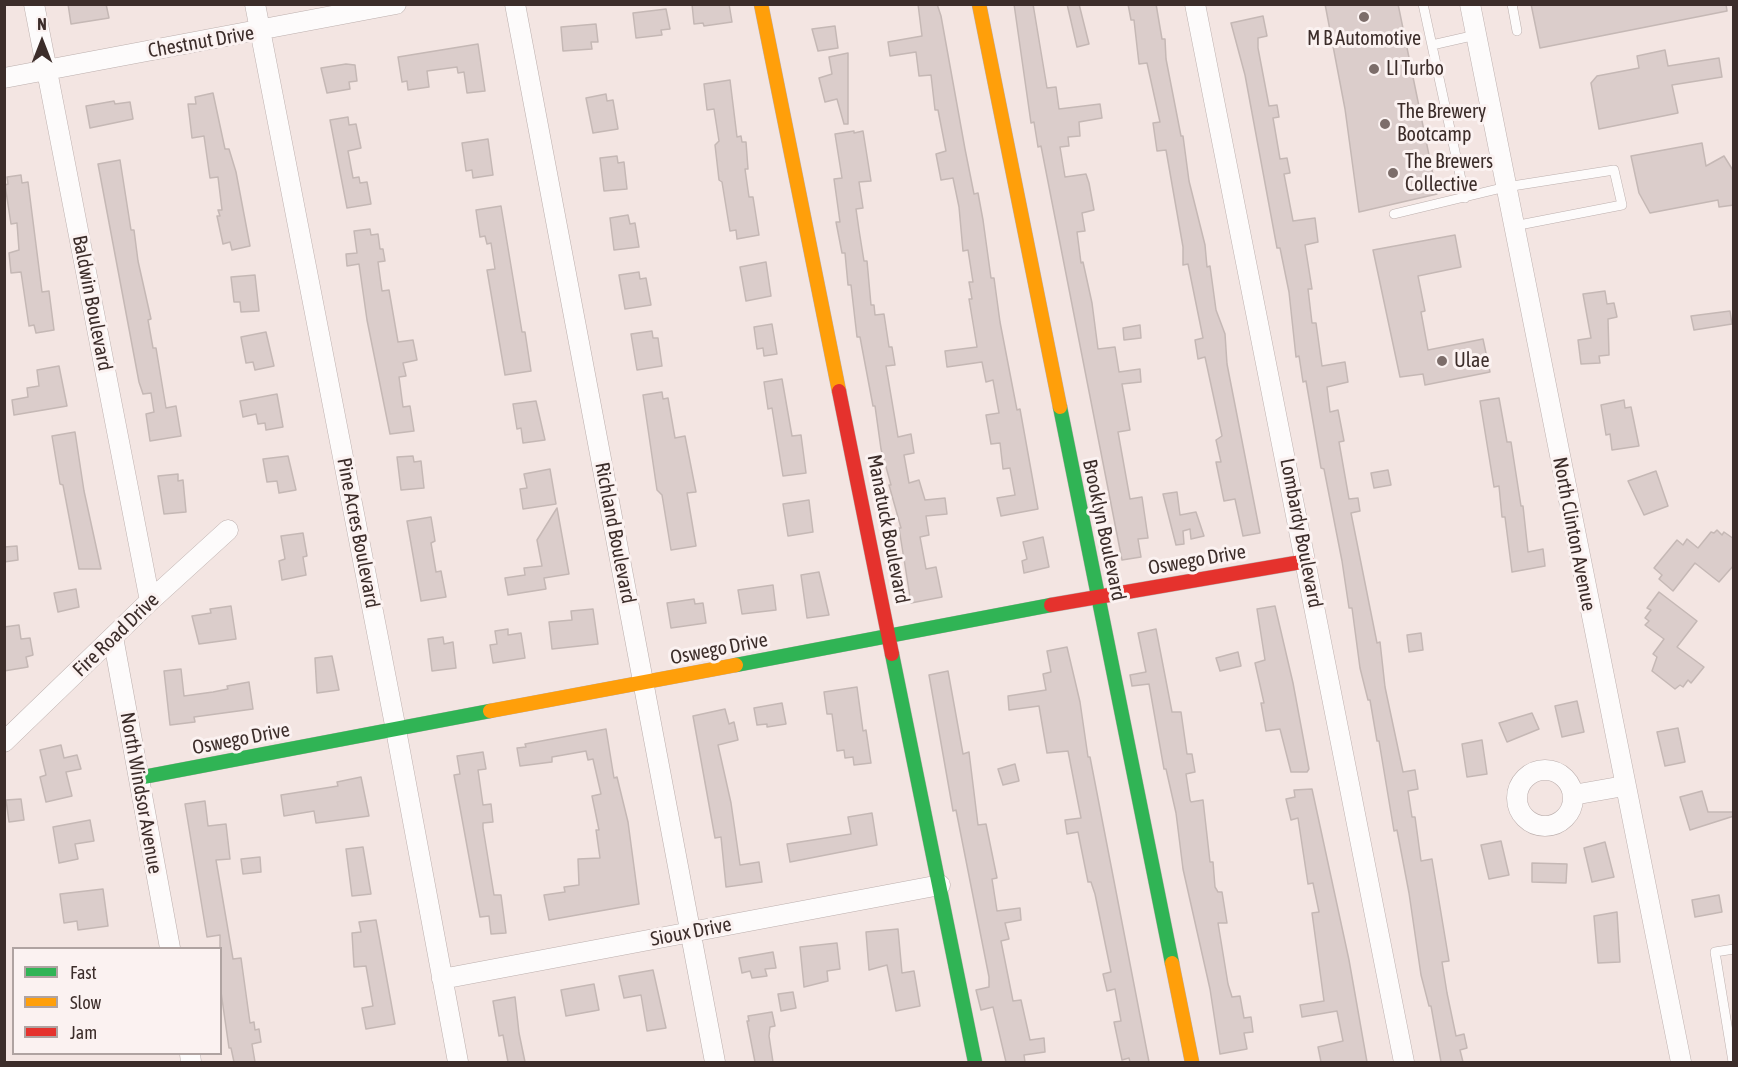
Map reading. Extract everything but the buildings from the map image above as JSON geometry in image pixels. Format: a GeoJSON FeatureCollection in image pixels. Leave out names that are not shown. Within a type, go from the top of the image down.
{"type":"FeatureCollection","features":[{"type":"Feature","properties":{"kind":"street","name":"Baldwin Boulevard"},"geometry":{"type":"LineString","coordinates":[[34,4],[150,602]]}},
{"type":"Feature","properties":{"kind":"street","name":"Pine Acres Boulevard"},"geometry":{"type":"LineString","coordinates":[[255,4],[458,1062]]}},
{"type":"Feature","properties":{"kind":"street","name":"Chestnut Drive"},"geometry":{"type":"LineString","coordinates":[[4,78],[260,32],[396,4]]}},
{"type":"Feature","properties":{"kind":"street","name":"Richland Boulevard"},"geometry":{"type":"LineString","coordinates":[[515,4],[715,1062]]}},
{"type":"Feature","properties":{"kind":"street","name":"Manatuck Boulevard"},"geometry":{"type":"LineString","coordinates":[[761,4],[975,1062]]}},
{"type":"Feature","properties":{"kind":"street","name":"Brooklyn Boulevard"},"geometry":{"type":"LineString","coordinates":[[979,4],[1192,1062]]}},
{"type":"Feature","properties":{"kind":"street","name":"Lombardy Boulevard"},"geometry":{"type":"LineString","coordinates":[[1195,4],[1307,561],[1404,1062]]}},
{"type":"Feature","properties":{"kind":"street","name":"North Clinton Avenue"},"geometry":{"type":"LineString","coordinates":[[1470,4],[1624,786],[1681,1062]]}},
{"type":"Feature","properties":{"kind":"street","name":"Fire Road Drive"},"geometry":{"type":"LineString","coordinates":[[4,742],[228,530]]}},
{"type":"Feature","properties":{"kind":"street","name":"Oswego Drive"},"geometry":{"type":"LineString","coordinates":[[138,778],[1097,597],[1307,561]]}},
{"type":"Feature","properties":{"kind":"street","name":"North Windsor Avenue"},"geometry":{"type":"LineString","coordinates":[[113,637],[170,947]]}},
{"type":"Feature","properties":{"kind":"street"},"geometry":{"type":"LineString","coordinates":[[1573,795],[1624,786]]}},
{"type":"Feature","properties":{"kind":"street","name":"Sioux Drive"},"geometry":{"type":"LineString","coordinates":[[442,979],[940,885]]}},
{"type":"Feature","properties":{"kind":"lane"},"geometry":{"type":"LineString","coordinates":[[1424,4],[1465,198]]}},
{"type":"Feature","properties":{"kind":"lane"},"geometry":{"type":"LineString","coordinates":[[1512,4],[1516,31]]}},
{"type":"Feature","properties":{"kind":"lane"},"geometry":{"type":"LineString","coordinates":[[1432,45],[1476,35]]}},
{"type":"Feature","properties":{"kind":"lane"},"geometry":{"type":"LineString","coordinates":[[1394,214],[1506,187],[1614,170],[1622,205],[1514,226]]}},
{"type":"Feature","properties":{"kind":"lane"},"geometry":{"type":"LineString","coordinates":[[1733,1062],[1715,952],[1734,949]]}},
{"type":"Feature","properties":{"kind":"traffic: fast"},"geometry":{"type":"LineString","coordinates":[[1060,407],[1172,963]]}},
{"type":"Feature","properties":{"kind":"traffic: fast"},"geometry":{"type":"LineString","coordinates":[[736,665],[1051,605]]}},
{"type":"Feature","properties":{"kind":"traffic: fast"},"geometry":{"type":"LineString","coordinates":[[892,654],[975,1062]]}},
{"type":"Feature","properties":{"kind":"traffic: fast"},"geometry":{"type":"LineString","coordinates":[[138,778],[490,711]]}},
{"type":"Feature","properties":{"kind":"traffic: slow"},"geometry":{"type":"LineString","coordinates":[[761,4],[839,391]]}},
{"type":"Feature","properties":{"kind":"traffic: slow"},"geometry":{"type":"LineString","coordinates":[[979,4],[1060,407]]}},
{"type":"Feature","properties":{"kind":"traffic: slow"},"geometry":{"type":"LineString","coordinates":[[490,711],[736,665]]}},
{"type":"Feature","properties":{"kind":"traffic: slow"},"geometry":{"type":"LineString","coordinates":[[1172,963],[1192,1062]]}},
{"type":"Feature","properties":{"kind":"traffic: jam"},"geometry":{"type":"LineString","coordinates":[[839,391],[892,654]]}},
{"type":"Feature","properties":{"kind":"traffic: jam"},"geometry":{"type":"LineString","coordinates":[[1051,605],[1307,561]]}},
{"type":"Feature","properties":{"kind":"place","name":"M B Automotive"},"geometry":{"type":"Point","coordinates":[1364,17]}},
{"type":"Feature","properties":{"kind":"place","name":"LI Turbo"},"geometry":{"type":"Point","coordinates":[1374,69]}},
{"type":"Feature","properties":{"kind":"place","name":"The Brewery Bootcamp"},"geometry":{"type":"Point","coordinates":[1385,124]}},
{"type":"Feature","properties":{"kind":"place","name":"The Brewers Collective"},"geometry":{"type":"Point","coordinates":[1393,173]}},
{"type":"Feature","properties":{"kind":"place","name":"Ulae"},"geometry":{"type":"Point","coordinates":[1442,361]}}]}
